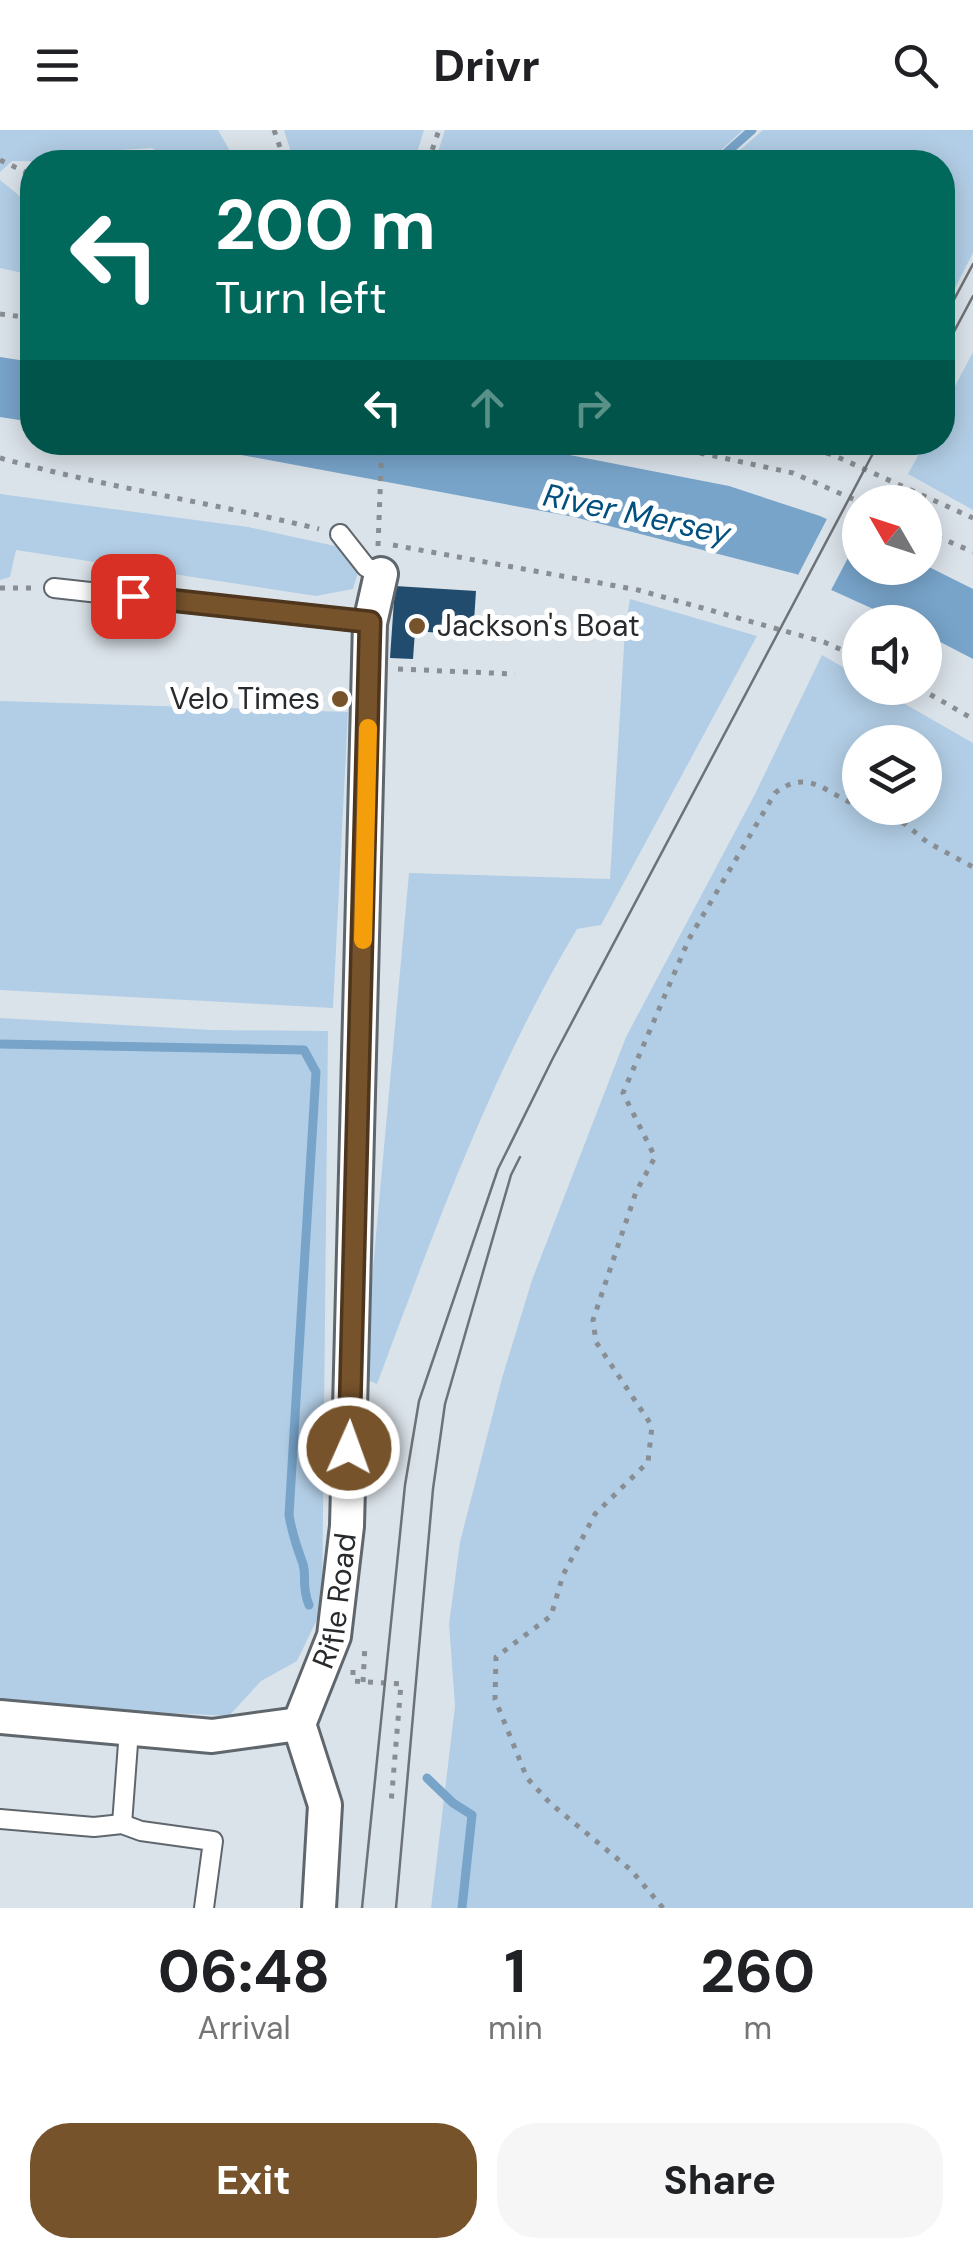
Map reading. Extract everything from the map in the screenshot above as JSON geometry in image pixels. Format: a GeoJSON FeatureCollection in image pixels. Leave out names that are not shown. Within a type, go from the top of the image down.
{"type":"FeatureCollection","features":[{"type":"Feature","properties":{"kind":"street","name":"Rifle Road"},"geometry":{"type":"LineString","coordinates":[[299,1724],[334,1636],[347,1526],[370,622],[379,558]]}},
{"type":"Feature","properties":{"kind":"street"},"geometry":{"type":"LineString","coordinates":[[0,1717],[212,1736],[299,1724],[324,1805],[319,1908]]}},
{"type":"Feature","properties":{"kind":"lane"},"geometry":{"type":"LineString","coordinates":[[340,534],[366,567],[379,558]]}},
{"type":"Feature","properties":{"kind":"lane"},"geometry":{"type":"LineString","coordinates":[[54,588],[370,622]]}},
{"type":"Feature","properties":{"kind":"lane"},"geometry":{"type":"LineString","coordinates":[[122,1824],[129,1730]]}},
{"type":"Feature","properties":{"kind":"lane"},"geometry":{"type":"LineString","coordinates":[[0,1819],[94,1827],[122,1824],[141,1831],[213,1840],[204,1908]]}},
{"type":"Feature","properties":{"kind":"path"},"geometry":{"type":"LineString","coordinates":[[382,455],[379,558],[491,560],[638,590],[842,650]]}},
{"type":"Feature","properties":{"kind":"path"},"geometry":{"type":"LineString","coordinates":[[709,455],[793,473],[842,494]]}},
{"type":"Feature","properties":{"kind":"path"},"geometry":{"type":"LineString","coordinates":[[833,455],[973,518]]}},
{"type":"Feature","properties":{"kind":"path"},"geometry":{"type":"LineString","coordinates":[[0,458],[82,480],[219,505],[340,534]]}},
{"type":"Feature","properties":{"kind":"path"},"geometry":{"type":"LineString","coordinates":[[942,538],[973,552]]}},
{"type":"Feature","properties":{"kind":"path"},"geometry":{"type":"LineString","coordinates":[[0,588],[54,588]]}},
{"type":"Feature","properties":{"kind":"path"},"geometry":{"type":"LineString","coordinates":[[370,668],[515,674]]}},
{"type":"Feature","properties":{"kind":"path"},"geometry":{"type":"LineString","coordinates":[[942,701],[973,719]]}},
{"type":"Feature","properties":{"kind":"path"},"geometry":{"type":"LineString","coordinates":[[663,1908],[631,1870],[527,1778],[494,1698],[496,1657],[551,1616],[563,1575],[595,1514],[648,1462],[652,1426],[596,1342],[593,1320],[636,1192],[654,1156],[623,1093],[689,939],[775,793],[787,784],[812,781],[842,796]]}},
{"type":"Feature","properties":{"kind":"path"},"geometry":{"type":"LineString","coordinates":[[906,825],[927,842],[973,868]]}},
{"type":"Feature","properties":{"kind":"path"},"geometry":{"type":"LineString","coordinates":[[353,1681],[401,1684],[391,1804]]}},
{"type":"Feature","properties":{"kind":"shaded area"},"geometry":{"type":"Polygon","coordinates":[[[0,130],[218,130],[229,150],[20,150],[20,161],[12,161],[0,172],[0,130]]]}},
{"type":"Feature","properties":{"kind":"shaded area"},"geometry":{"type":"Polygon","coordinates":[[[284,130],[424,130],[418,150],[290,150],[284,130]]]}},
{"type":"Feature","properties":{"kind":"shaded area"},"geometry":{"type":"Polygon","coordinates":[[[445,130],[743,130],[721,150],[439,150],[445,130]]]}},
{"type":"Feature","properties":{"kind":"shaded area"},"geometry":{"type":"Polygon","coordinates":[[[763,130],[973,130],[973,253],[955,288],[955,150],[740,150],[763,130]]]}},
{"type":"Feature","properties":{"kind":"shaded area"},"geometry":{"type":"Polygon","coordinates":[[[0,180],[20,196],[20,272],[0,268],[0,180]]]}},
{"type":"Feature","properties":{"kind":"shaded area"},"geometry":{"type":"Polygon","coordinates":[[[973,352],[973,510],[942,493],[942,485],[928,485],[908,474],[918,455],[955,455],[955,386],[973,352]]]}},
{"type":"Feature","properties":{"kind":"shaded area"},"geometry":{"type":"Polygon","coordinates":[[[0,494],[248,527],[335,546],[360,566],[353,589],[316,596],[16,550],[10,577],[0,580],[0,494]]]}},
{"type":"Feature","properties":{"kind":"shaded area"},"geometry":{"type":"Polygon","coordinates":[[[630,599],[757,636],[601,925],[577,929],[518,1038],[467,1152],[377,1384],[363,1378],[409,873],[610,879],[630,599]]]}},
{"type":"Feature","properties":{"kind":"shaded area"},"geometry":{"type":"Polygon","coordinates":[[[822,655],[842,667],[842,705],[907,705],[942,725],[842,725],[842,825],[942,825],[942,725],[973,743],[973,1908],[431,1908],[455,1706],[449,1624],[460,1542],[532,1280],[626,1037],[755,794],[822,655]]]}},
{"type":"Feature","properties":{"kind":"shaded area"},"geometry":{"type":"Polygon","coordinates":[[[0,701],[348,712],[333,1008],[0,990],[0,701]]]}},
{"type":"Feature","properties":{"kind":"shaded area"},"geometry":{"type":"Polygon","coordinates":[[[0,1018],[212,1030],[328,1031],[322,1609],[297,1661],[261,1681],[229,1716],[0,1704],[0,1018]]]}},
{"type":"Feature","properties":{"kind":"water"},"geometry":{"type":"Polygon","coordinates":[[[0,357],[20,360],[20,420],[0,417],[0,357]]]}},
{"type":"Feature","properties":{"kind":"water","name":"River Mersey"},"geometry":{"type":"Polygon","coordinates":[[[241,455],[570,455],[729,486],[842,526],[842,585],[942,585],[942,574],[973,589],[973,659],[942,643],[942,605],[864,605],[796,574],[574,517],[241,455]]]}},
{"type":"Feature","properties":{"kind":"pier"},"geometry":{"type":"Polygon","coordinates":[[[829,515],[842,521],[842,569],[829,594],[796,579],[829,515]]]}},
{"type":"Feature","properties":{"kind":"building","name":"Jackson's Boat"},"geometry":{"type":"Polygon","coordinates":[[[395,586],[476,591],[474,621],[442,619],[441,633],[415,631],[413,659],[390,658],[395,586]]]}},
{"type":"Feature","properties":{"kind":"waterway"},"geometry":{"type":"LineString","coordinates":[[730,150],[752,130]]}},
{"type":"Feature","properties":{"kind":"waterway"},"geometry":{"type":"LineString","coordinates":[[0,1044],[304,1050],[316,1072],[289,1515],[303,1564],[309,1605]]}},
{"type":"Feature","properties":{"kind":"waterway"},"geometry":{"type":"LineString","coordinates":[[427,1778],[472,1815],[462,1908]]}},
{"type":"Feature","properties":{"kind":"tram line"},"geometry":{"type":"LineString","coordinates":[[955,298],[973,264]]}},
{"type":"Feature","properties":{"kind":"tram line"},"geometry":{"type":"LineString","coordinates":[[955,330],[973,296]]}},
{"type":"Feature","properties":{"kind":"tram line"},"geometry":{"type":"LineString","coordinates":[[362,1908],[405,1485],[419,1401],[498,1169],[872,455]]}},
{"type":"Feature","properties":{"kind":"tram line"},"geometry":{"type":"LineString","coordinates":[[396,1908],[433,1489],[445,1404],[511,1175],[520,1157]]}},
{"type":"Feature","properties":{"kind":"slow traffic"},"geometry":{"type":"LineString","coordinates":[[363,940],[368,728]]}},
{"type":"Feature","properties":{"kind":"place","name":"Jackson's Boat"},"geometry":{"type":"Point","coordinates":[417,626]}},
{"type":"Feature","properties":{"kind":"place","name":"Velo Times"},"geometry":{"type":"Point","coordinates":[340,699]}},
{"type":"Feature","properties":{"kind":"route"},"geometry":{"type":"LineString","coordinates":[[133,596],[370,622],[349,1448]]}}]}
